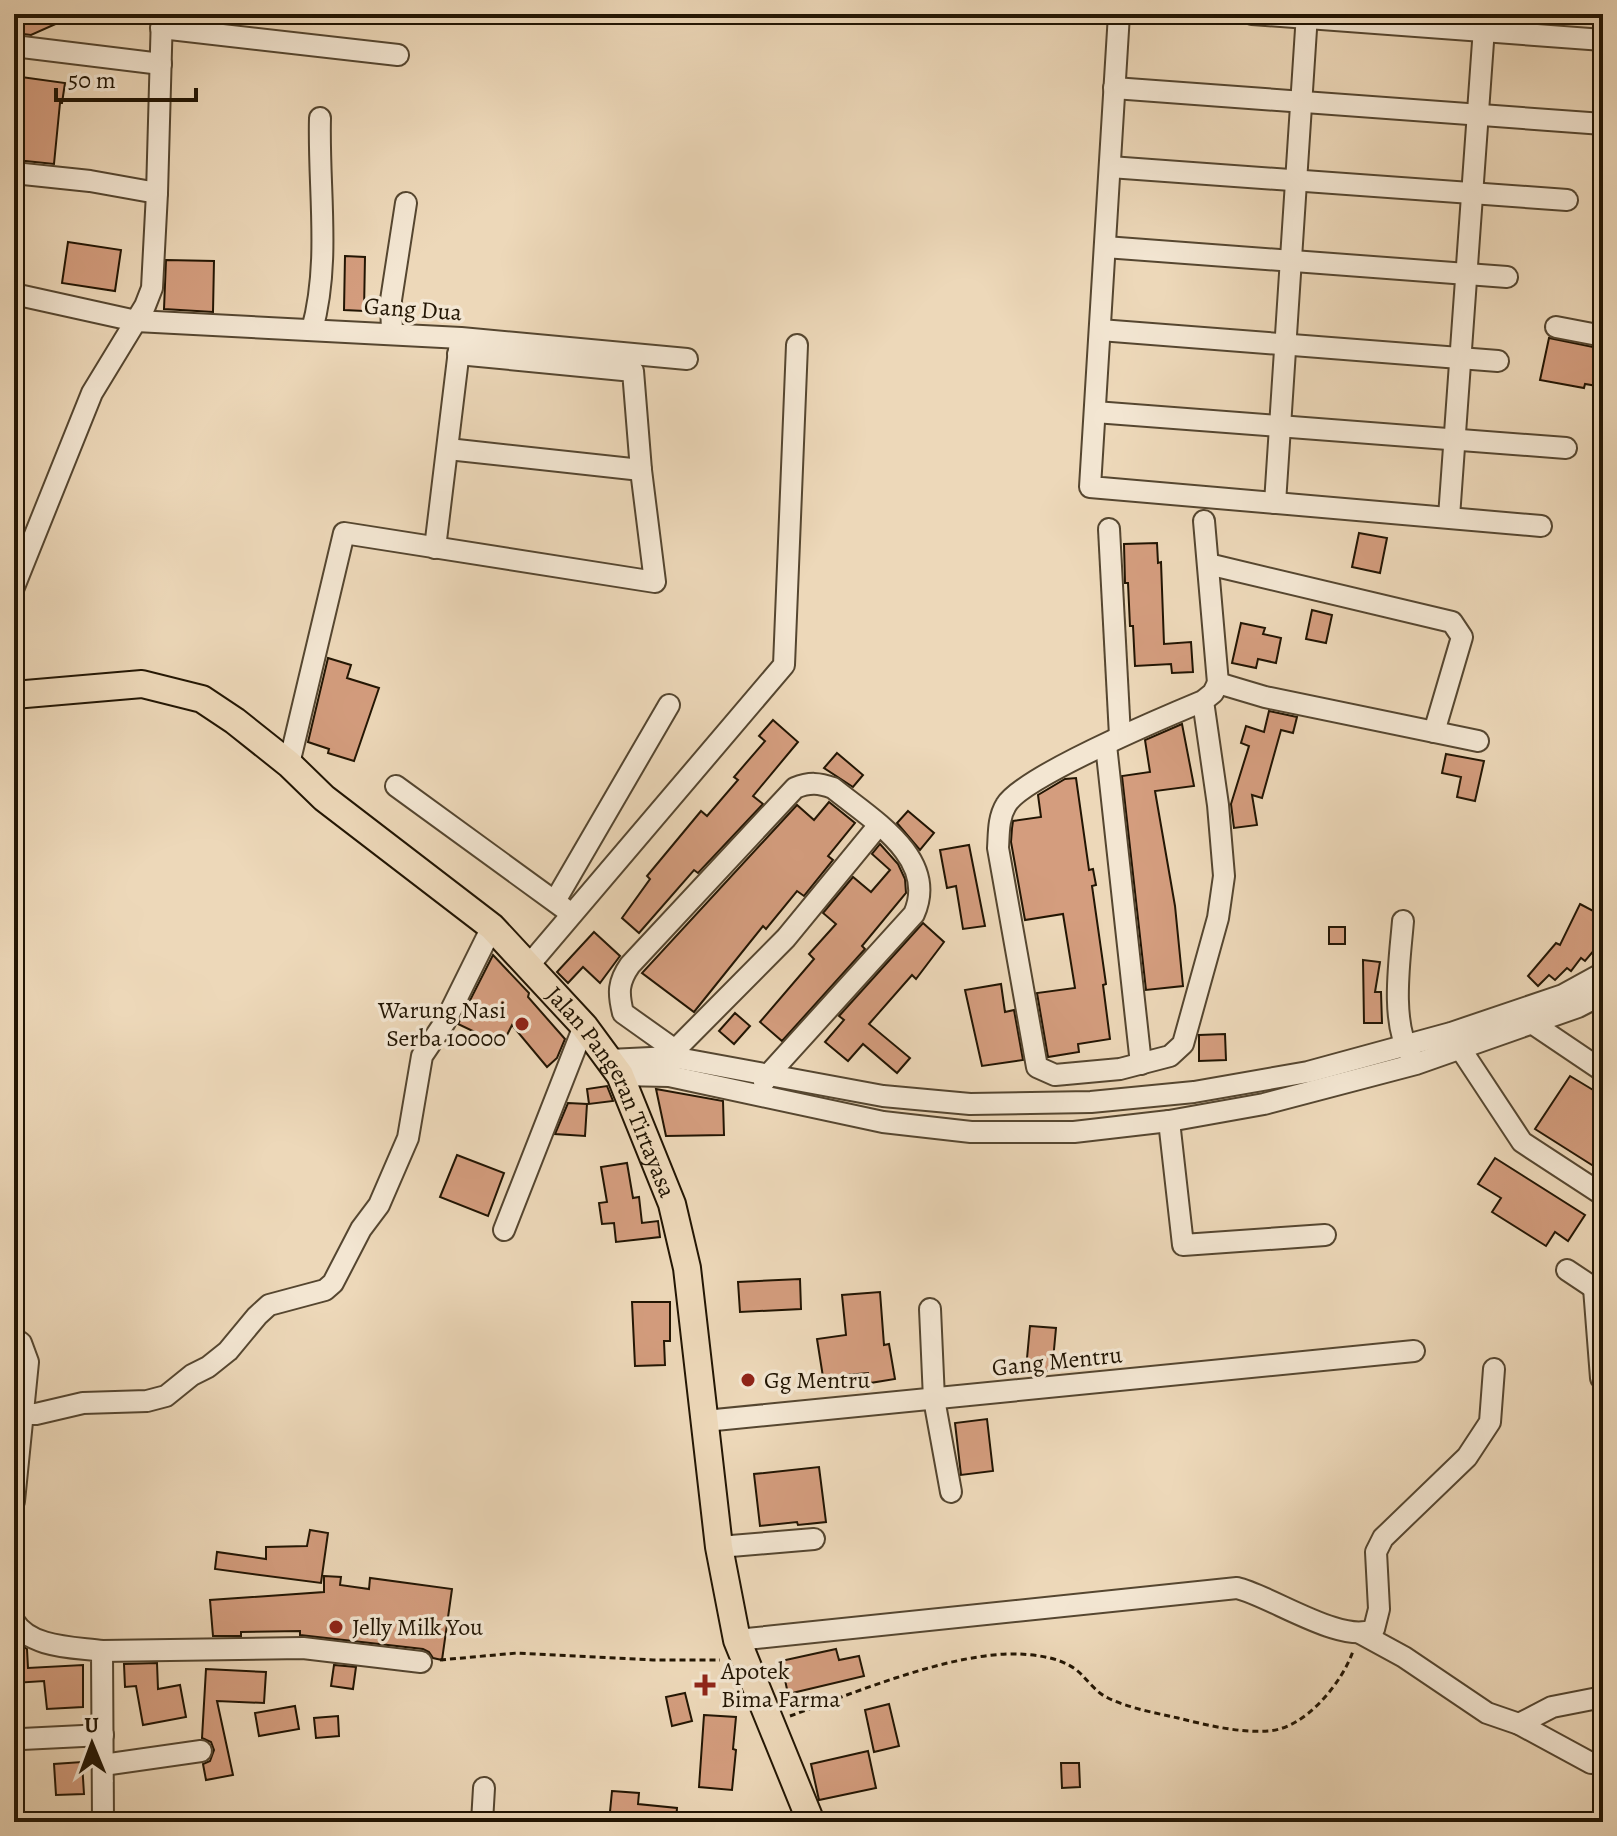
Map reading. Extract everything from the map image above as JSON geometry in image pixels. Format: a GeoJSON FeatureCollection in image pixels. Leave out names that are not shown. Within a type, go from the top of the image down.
{"type":"FeatureCollection","features":[{"type":"Feature","properties":{"kind":"main road","name":"Jalan Pangeran Tirtayasa"},"geometry":{"type":"LineString","coordinates":[[14,695],[142,684],[202,699],[235,721],[289,764],[324,798],[492,927],[584,1026],[614,1068],[654,1154],[675,1217],[691,1293],[719,1547],[740,1650],[811,1822]]}},
{"type":"Feature","properties":{"kind":"street"},"geometry":{"type":"LineString","coordinates":[[1119,14],[1090,487],[1541,526]]}},
{"type":"Feature","properties":{"kind":"street"},"geometry":{"type":"LineString","coordinates":[[1252,14],[1484,22],[1603,40]]}},
{"type":"Feature","properties":{"kind":"street"},"geometry":{"type":"LineString","coordinates":[[1275,503],[1307,16]]}},
{"type":"Feature","properties":{"kind":"street"},"geometry":{"type":"LineString","coordinates":[[14,587],[92,393],[145,306],[152,288],[162,21],[398,55]]}},
{"type":"Feature","properties":{"kind":"street"},"geometry":{"type":"LineString","coordinates":[[1449,517],[1484,22]]}},
{"type":"Feature","properties":{"kind":"street"},"geometry":{"type":"LineString","coordinates":[[14,46],[161,64]]}},
{"type":"Feature","properties":{"kind":"street"},"geometry":{"type":"LineString","coordinates":[[1114,88],[1603,124]]}},
{"type":"Feature","properties":{"kind":"street"},"geometry":{"type":"LineString","coordinates":[[312,330],[318,310],[322,259],[320,118]]}},
{"type":"Feature","properties":{"kind":"street"},"geometry":{"type":"LineString","coordinates":[[1110,167],[1567,200]]}},
{"type":"Feature","properties":{"kind":"street"},"geometry":{"type":"LineString","coordinates":[[14,173],[90,181],[157,193]]}},
{"type":"Feature","properties":{"kind":"street"},"geometry":{"type":"LineString","coordinates":[[392,333],[391,300],[406,203]]}},
{"type":"Feature","properties":{"kind":"street"},"geometry":{"type":"LineString","coordinates":[[1105,247],[1507,277]]}},
{"type":"Feature","properties":{"kind":"street","name":"Gang Dua"},"geometry":{"type":"LineString","coordinates":[[14,294],[136,321],[392,333],[459,346],[687,359]]}},
{"type":"Feature","properties":{"kind":"street"},"geometry":{"type":"LineString","coordinates":[[1556,327],[1603,336]]}},
{"type":"Feature","properties":{"kind":"street"},"geometry":{"type":"LineString","coordinates":[[1100,330],[1498,361]]}},
{"type":"Feature","properties":{"kind":"street"},"geometry":{"type":"LineString","coordinates":[[529,965],[784,665],[797,345]]}},
{"type":"Feature","properties":{"kind":"street"},"geometry":{"type":"LineString","coordinates":[[289,764],[344,533],[435,548],[655,582],[633,371],[459,346],[435,548]]}},
{"type":"Feature","properties":{"kind":"street"},"geometry":{"type":"LineString","coordinates":[[1095,412],[1566,448]]}},
{"type":"Feature","properties":{"kind":"street"},"geometry":{"type":"LineString","coordinates":[[448,449],[641,470]]}},
{"type":"Feature","properties":{"kind":"street"},"geometry":{"type":"LineString","coordinates":[[1203,701],[1217,791],[1224,876],[1218,918],[1183,1044],[1170,1056],[1141,1064],[1055,1075],[1037,1067],[998,848],[1000,822],[1006,803],[1026,787],[1113,740],[1203,701],[1213,693],[1218,683],[1204,521]]}},
{"type":"Feature","properties":{"kind":"street"},"geometry":{"type":"LineString","coordinates":[[1109,529],[1113,740],[1141,1064]]}},
{"type":"Feature","properties":{"kind":"street"},"geometry":{"type":"LineString","coordinates":[[1208,564],[1452,622],[1462,637],[1460,652],[1434,732]]}},
{"type":"Feature","properties":{"kind":"street"},"geometry":{"type":"LineString","coordinates":[[1218,683],[1265,697],[1478,741]]}},
{"type":"Feature","properties":{"kind":"street"},"geometry":{"type":"LineString","coordinates":[[555,901],[669,705]]}},
{"type":"Feature","properties":{"kind":"street"},"geometry":{"type":"LineString","coordinates":[[758,1094],[768,1075],[914,914],[921,899],[920,878],[906,849],[833,788],[808,783],[795,788],[630,965],[620,980],[623,1013],[672,1061],[758,1094],[896,1124],[971,1132],[1074,1132],[1169,1121],[1264,1104],[1416,1064],[1456,1041],[1523,1017],[1603,973]]}},
{"type":"Feature","properties":{"kind":"street"},"geometry":{"type":"LineString","coordinates":[[396,786],[572,914]]}},
{"type":"Feature","properties":{"kind":"street"},"geometry":{"type":"LineString","coordinates":[[672,1061],[786,938],[878,826]]}},
{"type":"Feature","properties":{"kind":"street"},"geometry":{"type":"LineString","coordinates":[[1403,921],[1400,1033],[1416,1064]]}},
{"type":"Feature","properties":{"kind":"street"},"geometry":{"type":"LineString","coordinates":[[23,1414],[36,1414],[75,1404],[147,1401],[166,1396],[228,1351],[269,1305],[325,1290],[333,1283],[361,1229],[379,1205],[408,1138],[422,1056],[445,1022],[492,927]]}},
{"type":"Feature","properties":{"kind":"street"},"geometry":{"type":"LineString","coordinates":[[1523,1017],[1578,1007],[1603,994]]}},
{"type":"Feature","properties":{"kind":"street"},"geometry":{"type":"LineString","coordinates":[[1523,1017],[1603,1071]]}},
{"type":"Feature","properties":{"kind":"street"},"geometry":{"type":"LineString","coordinates":[[504,1230],[584,1026]]}},
{"type":"Feature","properties":{"kind":"street"},"geometry":{"type":"LineString","coordinates":[[614,1068],[672,1061],[899,1097],[970,1104],[1072,1103],[1251,1084],[1308,1072],[1404,1045],[1456,1041]]}},
{"type":"Feature","properties":{"kind":"street"},"geometry":{"type":"LineString","coordinates":[[1456,1041],[1522,1142],[1603,1195]]}},
{"type":"Feature","properties":{"kind":"street"},"geometry":{"type":"LineString","coordinates":[[1120,1069],[1129,1126]]}},
{"type":"Feature","properties":{"kind":"street"},"geometry":{"type":"LineString","coordinates":[[896,1124],[899,1097]]}},
{"type":"Feature","properties":{"kind":"street"},"geometry":{"type":"LineString","coordinates":[[1072,1103],[1074,1132]]}},
{"type":"Feature","properties":{"kind":"street"},"geometry":{"type":"LineString","coordinates":[[1169,1121],[1183,1245],[1325,1235]]}},
{"type":"Feature","properties":{"kind":"street"},"geometry":{"type":"LineString","coordinates":[[1567,1270],[1599,1291],[1601,1378]]}},
{"type":"Feature","properties":{"kind":"street"},"geometry":{"type":"LineString","coordinates":[[930,1309],[934,1399],[951,1492]]}},
{"type":"Feature","properties":{"kind":"street"},"geometry":{"type":"LineString","coordinates":[[14,1338],[21,1343],[28,1362],[14,1501]]}},
{"type":"Feature","properties":{"kind":"street","name":"Gang Mentru"},"geometry":{"type":"LineString","coordinates":[[705,1421],[1414,1351]]}},
{"type":"Feature","properties":{"kind":"street"},"geometry":{"type":"LineString","coordinates":[[1360,1633],[1374,1629],[1379,1609],[1376,1552],[1392,1529],[1467,1457],[1490,1422],[1494,1369]]}},
{"type":"Feature","properties":{"kind":"street"},"geometry":{"type":"LineString","coordinates":[[719,1547],[814,1539]]}},
{"type":"Feature","properties":{"kind":"street"},"geometry":{"type":"LineString","coordinates":[[740,1650],[1237,1588],[1253,1592],[1300,1615],[1360,1633],[1404,1657],[1487,1713],[1519,1724],[1591,1763]]}},
{"type":"Feature","properties":{"kind":"street"},"geometry":{"type":"LineString","coordinates":[[14,1621],[18,1628],[36,1640],[102,1651],[303,1648],[421,1662]]}},
{"type":"Feature","properties":{"kind":"street"},"geometry":{"type":"LineString","coordinates":[[102,1651],[103,1822]]}},
{"type":"Feature","properties":{"kind":"street"},"geometry":{"type":"LineString","coordinates":[[1519,1724],[1552,1707],[1603,1697]]}},
{"type":"Feature","properties":{"kind":"street"},"geometry":{"type":"LineString","coordinates":[[22,1739],[103,1735]]}},
{"type":"Feature","properties":{"kind":"street"},"geometry":{"type":"LineString","coordinates":[[103,1765],[201,1751]]}},
{"type":"Feature","properties":{"kind":"street"},"geometry":{"type":"LineString","coordinates":[[482,1822],[484,1788]]}},
{"type":"Feature","properties":{"kind":"path"},"geometry":{"type":"LineString","coordinates":[[784,1718],[899,1678],[962,1660],[1020,1654],[1065,1662],[1105,1697],[1145,1710],[1209,1726],[1270,1731],[1304,1717],[1329,1693],[1346,1671],[1360,1633]]}},
{"type":"Feature","properties":{"kind":"path"},"geometry":{"type":"LineString","coordinates":[[421,1662],[517,1653],[653,1660],[740,1650]]}},
{"type":"Feature","properties":{"kind":"building"},"geometry":{"type":"Polygon","coordinates":[[[25,14],[78,14],[31,35],[23,34],[25,14]]]}},
{"type":"Feature","properties":{"kind":"building"},"geometry":{"type":"Polygon","coordinates":[[[14,76],[65,83],[54,164],[16,160],[21,101],[14,100],[14,76]]]}},
{"type":"Feature","properties":{"kind":"building"},"geometry":{"type":"Polygon","coordinates":[[[68,242],[121,250],[115,291],[62,283],[68,242]]]}},
{"type":"Feature","properties":{"kind":"building"},"geometry":{"type":"Polygon","coordinates":[[[345,256],[365,257],[364,311],[344,310],[345,256]]]}},
{"type":"Feature","properties":{"kind":"building"},"geometry":{"type":"Polygon","coordinates":[[[166,260],[214,261],[213,312],[164,309],[166,260]]]}},
{"type":"Feature","properties":{"kind":"building"},"geometry":{"type":"Polygon","coordinates":[[[1549,338],[1603,349],[1603,387],[1585,384],[1584,388],[1540,380],[1549,338]]]}},
{"type":"Feature","properties":{"kind":"building"},"geometry":{"type":"Polygon","coordinates":[[[1359,533],[1387,538],[1380,573],[1352,567],[1359,533]]]}},
{"type":"Feature","properties":{"kind":"building"},"geometry":{"type":"Polygon","coordinates":[[[1157,543],[1158,563],[1161,562],[1164,644],[1191,642],[1193,672],[1172,673],[1171,664],[1135,666],[1128,583],[1125,583],[1124,544],[1157,543]]]}},
{"type":"Feature","properties":{"kind":"building"},"geometry":{"type":"Polygon","coordinates":[[[1312,610],[1332,615],[1326,643],[1306,639],[1312,610]]]}},
{"type":"Feature","properties":{"kind":"building"},"geometry":{"type":"Polygon","coordinates":[[[1241,623],[1265,628],[1263,634],[1281,638],[1276,663],[1258,659],[1256,668],[1232,663],[1241,623]]]}},
{"type":"Feature","properties":{"kind":"building"},"geometry":{"type":"Polygon","coordinates":[[[328,658],[351,665],[347,678],[379,688],[354,761],[328,753],[329,749],[308,742],[328,658]]]}},
{"type":"Feature","properties":{"kind":"building"},"geometry":{"type":"Polygon","coordinates":[[[1269,711],[1297,717],[1293,733],[1281,730],[1262,798],[1252,795],[1257,825],[1234,828],[1231,804],[1249,746],[1241,743],[1246,726],[1264,732],[1269,711]]]}},
{"type":"Feature","properties":{"kind":"building"},"geometry":{"type":"Polygon","coordinates":[[[773,720],[798,742],[753,796],[763,804],[698,873],[694,870],[639,933],[622,918],[650,879],[647,876],[701,811],[707,816],[738,780],[734,777],[765,741],[759,736],[773,720]]]}},
{"type":"Feature","properties":{"kind":"building"},"geometry":{"type":"Polygon","coordinates":[[[1182,724],[1194,786],[1155,791],[1175,906],[1183,986],[1146,990],[1122,776],[1150,772],[1145,740],[1182,724]]]}},
{"type":"Feature","properties":{"kind":"building"},"geometry":{"type":"Polygon","coordinates":[[[837,753],[863,775],[853,787],[824,768],[837,753]]]}},
{"type":"Feature","properties":{"kind":"building"},"geometry":{"type":"Polygon","coordinates":[[[1446,754],[1484,761],[1475,801],[1457,797],[1461,777],[1442,773],[1446,754]]]}},
{"type":"Feature","properties":{"kind":"building"},"geometry":{"type":"Polygon","coordinates":[[[1076,778],[1089,870],[1093,869],[1096,885],[1092,886],[1106,984],[1103,985],[1110,1039],[1078,1044],[1079,1052],[1048,1057],[1037,993],[1075,988],[1063,914],[1025,920],[1011,842],[1012,828],[1013,821],[1041,817],[1038,795],[1065,779],[1076,778]]]}},
{"type":"Feature","properties":{"kind":"building"},"geometry":{"type":"Polygon","coordinates":[[[829,802],[855,823],[828,856],[833,860],[804,896],[797,891],[766,929],[763,926],[694,1012],[642,973],[797,805],[814,820],[829,802]]]}},
{"type":"Feature","properties":{"kind":"building"},"geometry":{"type":"Polygon","coordinates":[[[908,811],[934,833],[920,850],[897,823],[908,811]]]}},
{"type":"Feature","properties":{"kind":"building"},"geometry":{"type":"Polygon","coordinates":[[[880,844],[898,864],[905,879],[906,893],[862,946],[865,949],[782,1041],[760,1022],[814,959],[809,954],[836,924],[823,913],[853,877],[871,892],[890,870],[872,854],[880,844]]]}},
{"type":"Feature","properties":{"kind":"building"},"geometry":{"type":"Polygon","coordinates":[[[969,845],[985,926],[963,929],[956,886],[947,888],[940,850],[969,845]]]}},
{"type":"Feature","properties":{"kind":"building"},"geometry":{"type":"Polygon","coordinates":[[[1580,904],[1603,916],[1603,930],[1596,948],[1585,961],[1581,958],[1571,971],[1567,968],[1555,980],[1549,975],[1538,986],[1528,976],[1556,943],[1560,945],[1580,904]]]}},
{"type":"Feature","properties":{"kind":"building"},"geometry":{"type":"Polygon","coordinates":[[[923,923],[944,942],[916,979],[912,975],[869,1024],[910,1058],[897,1073],[863,1044],[848,1061],[825,1042],[844,1020],[839,1016],[923,923]]]}},
{"type":"Feature","properties":{"kind":"building"},"geometry":{"type":"Polygon","coordinates":[[[1329,927],[1345,927],[1345,944],[1329,944],[1329,927]]]}},
{"type":"Feature","properties":{"kind":"building"},"geometry":{"type":"Polygon","coordinates":[[[594,932],[620,956],[600,983],[583,967],[568,983],[557,972],[594,932]]]}},
{"type":"Feature","properties":{"kind":"building"},"geometry":{"type":"Polygon","coordinates":[[[493,955],[529,993],[528,997],[565,1039],[557,1058],[547,1067],[512,1025],[502,1045],[458,1024],[493,955]]]}},
{"type":"Feature","properties":{"kind":"building"},"geometry":{"type":"Polygon","coordinates":[[[1363,960],[1380,962],[1375,992],[1381,992],[1382,1023],[1364,1023],[1363,960]]]}},
{"type":"Feature","properties":{"kind":"building"},"geometry":{"type":"Polygon","coordinates":[[[1001,984],[1005,1012],[1014,1010],[1023,1060],[982,1066],[965,990],[1001,984]]]}},
{"type":"Feature","properties":{"kind":"building"},"geometry":{"type":"Polygon","coordinates":[[[735,1013],[750,1026],[734,1044],[719,1031],[735,1013]]]}},
{"type":"Feature","properties":{"kind":"building"},"geometry":{"type":"Polygon","coordinates":[[[1225,1034],[1226,1060],[1199,1061],[1199,1035],[1225,1034]]]}},
{"type":"Feature","properties":{"kind":"building"},"geometry":{"type":"Polygon","coordinates":[[[1570,1076],[1603,1096],[1603,1172],[1535,1129],[1570,1076]]]}},
{"type":"Feature","properties":{"kind":"building"},"geometry":{"type":"Polygon","coordinates":[[[607,1086],[613,1101],[589,1104],[587,1089],[607,1086]]]}},
{"type":"Feature","properties":{"kind":"building"},"geometry":{"type":"Polygon","coordinates":[[[656,1089],[723,1101],[724,1135],[666,1136],[656,1089]]]}},
{"type":"Feature","properties":{"kind":"building"},"geometry":{"type":"Polygon","coordinates":[[[568,1103],[587,1104],[585,1136],[555,1134],[568,1103]]]}},
{"type":"Feature","properties":{"kind":"building"},"geometry":{"type":"Polygon","coordinates":[[[457,1155],[504,1173],[488,1216],[440,1197],[457,1155]]]}},
{"type":"Feature","properties":{"kind":"building"},"geometry":{"type":"Polygon","coordinates":[[[1495,1158],[1585,1215],[1568,1241],[1555,1232],[1546,1246],[1492,1212],[1501,1198],[1478,1184],[1495,1158]]]}},
{"type":"Feature","properties":{"kind":"building"},"geometry":{"type":"Polygon","coordinates":[[[627,1163],[633,1198],[639,1197],[642,1223],[658,1221],[660,1237],[616,1242],[614,1223],[602,1224],[599,1203],[607,1202],[601,1167],[627,1163]]]}},
{"type":"Feature","properties":{"kind":"building"},"geometry":{"type":"Polygon","coordinates":[[[800,1279],[801,1309],[740,1312],[738,1282],[800,1279]]]}},
{"type":"Feature","properties":{"kind":"building"},"geometry":{"type":"Polygon","coordinates":[[[880,1292],[884,1345],[889,1344],[895,1379],[870,1383],[868,1373],[823,1377],[817,1339],[846,1335],[842,1295],[880,1292]]]}},
{"type":"Feature","properties":{"kind":"building"},"geometry":{"type":"Polygon","coordinates":[[[632,1302],[670,1302],[670,1341],[664,1341],[665,1365],[635,1366],[632,1302]]]}},
{"type":"Feature","properties":{"kind":"building"},"geometry":{"type":"Polygon","coordinates":[[[1030,1326],[1056,1328],[1052,1371],[1026,1369],[1030,1326]]]}},
{"type":"Feature","properties":{"kind":"building"},"geometry":{"type":"Polygon","coordinates":[[[987,1419],[993,1471],[961,1475],[955,1423],[987,1419]]]}},
{"type":"Feature","properties":{"kind":"building"},"geometry":{"type":"Polygon","coordinates":[[[819,1467],[826,1522],[760,1526],[754,1474],[819,1467]]]}},
{"type":"Feature","properties":{"kind":"building"},"geometry":{"type":"Polygon","coordinates":[[[310,1530],[328,1533],[321,1583],[215,1569],[217,1552],[266,1559],[266,1547],[307,1546],[310,1530]]]}},
{"type":"Feature","properties":{"kind":"building"},"geometry":{"type":"Polygon","coordinates":[[[324,1576],[341,1577],[340,1585],[369,1589],[370,1578],[452,1589],[442,1660],[433,1658],[423,1649],[300,1635],[300,1631],[213,1636],[210,1600],[324,1592],[324,1576]]]}},
{"type":"Feature","properties":{"kind":"building"},"geometry":{"type":"Polygon","coordinates":[[[14,1641],[27,1649],[28,1668],[83,1665],[83,1707],[47,1709],[44,1681],[14,1683],[14,1641]]]}},
{"type":"Feature","properties":{"kind":"building"},"geometry":{"type":"Polygon","coordinates":[[[836,1649],[839,1660],[859,1656],[864,1676],[788,1694],[781,1661],[836,1649]]]}},
{"type":"Feature","properties":{"kind":"building"},"geometry":{"type":"Polygon","coordinates":[[[157,1663],[158,1689],[180,1685],[186,1717],[143,1725],[136,1686],[125,1687],[124,1664],[157,1663]]]}},
{"type":"Feature","properties":{"kind":"building"},"geometry":{"type":"Polygon","coordinates":[[[334,1665],[356,1667],[353,1689],[331,1686],[334,1665]]]}},
{"type":"Feature","properties":{"kind":"building"},"geometry":{"type":"Polygon","coordinates":[[[206,1669],[266,1672],[264,1703],[217,1701],[233,1775],[206,1780],[203,1764],[210,1761],[214,1750],[211,1742],[202,1738],[206,1669]]]}},
{"type":"Feature","properties":{"kind":"building"},"geometry":{"type":"Polygon","coordinates":[[[685,1693],[692,1721],[672,1726],[666,1697],[685,1693]]]}},
{"type":"Feature","properties":{"kind":"building"},"geometry":{"type":"Polygon","coordinates":[[[889,1704],[899,1746],[874,1752],[865,1710],[889,1704]]]}},
{"type":"Feature","properties":{"kind":"building"},"geometry":{"type":"Polygon","coordinates":[[[295,1706],[299,1729],[259,1736],[255,1713],[295,1706]]]}},
{"type":"Feature","properties":{"kind":"building"},"geometry":{"type":"Polygon","coordinates":[[[704,1715],[736,1717],[732,1790],[699,1787],[704,1715]]]}},
{"type":"Feature","properties":{"kind":"building"},"geometry":{"type":"Polygon","coordinates":[[[338,1716],[339,1736],[316,1738],[314,1718],[338,1716]]]}},
{"type":"Feature","properties":{"kind":"building"},"geometry":{"type":"Polygon","coordinates":[[[868,1751],[876,1788],[819,1800],[811,1764],[868,1751]]]}},
{"type":"Feature","properties":{"kind":"building"},"geometry":{"type":"Polygon","coordinates":[[[82,1762],[84,1794],[56,1795],[54,1764],[82,1762]]]}},
{"type":"Feature","properties":{"kind":"building"},"geometry":{"type":"Polygon","coordinates":[[[1061,1763],[1079,1763],[1080,1787],[1062,1788],[1061,1763]]]}},
{"type":"Feature","properties":{"kind":"building"},"geometry":{"type":"Polygon","coordinates":[[[612,1791],[639,1793],[638,1804],[677,1808],[676,1822],[609,1822],[612,1791]]]}},
{"type":"Feature","properties":{"kind":"place","name":"Warung Nasi Serba 10000"},"geometry":{"type":"Point","coordinates":[522,1024]}},
{"type":"Feature","properties":{"kind":"place","name":"Gg Mentru"},"geometry":{"type":"Point","coordinates":[748,1380]}},
{"type":"Feature","properties":{"kind":"place","name":"Jelly Milk You"},"geometry":{"type":"Point","coordinates":[336,1627]}},
{"type":"Feature","properties":{"kind":"place","name":"Apotek Bima Farma"},"geometry":{"type":"Point","coordinates":[705,1685]}}]}
